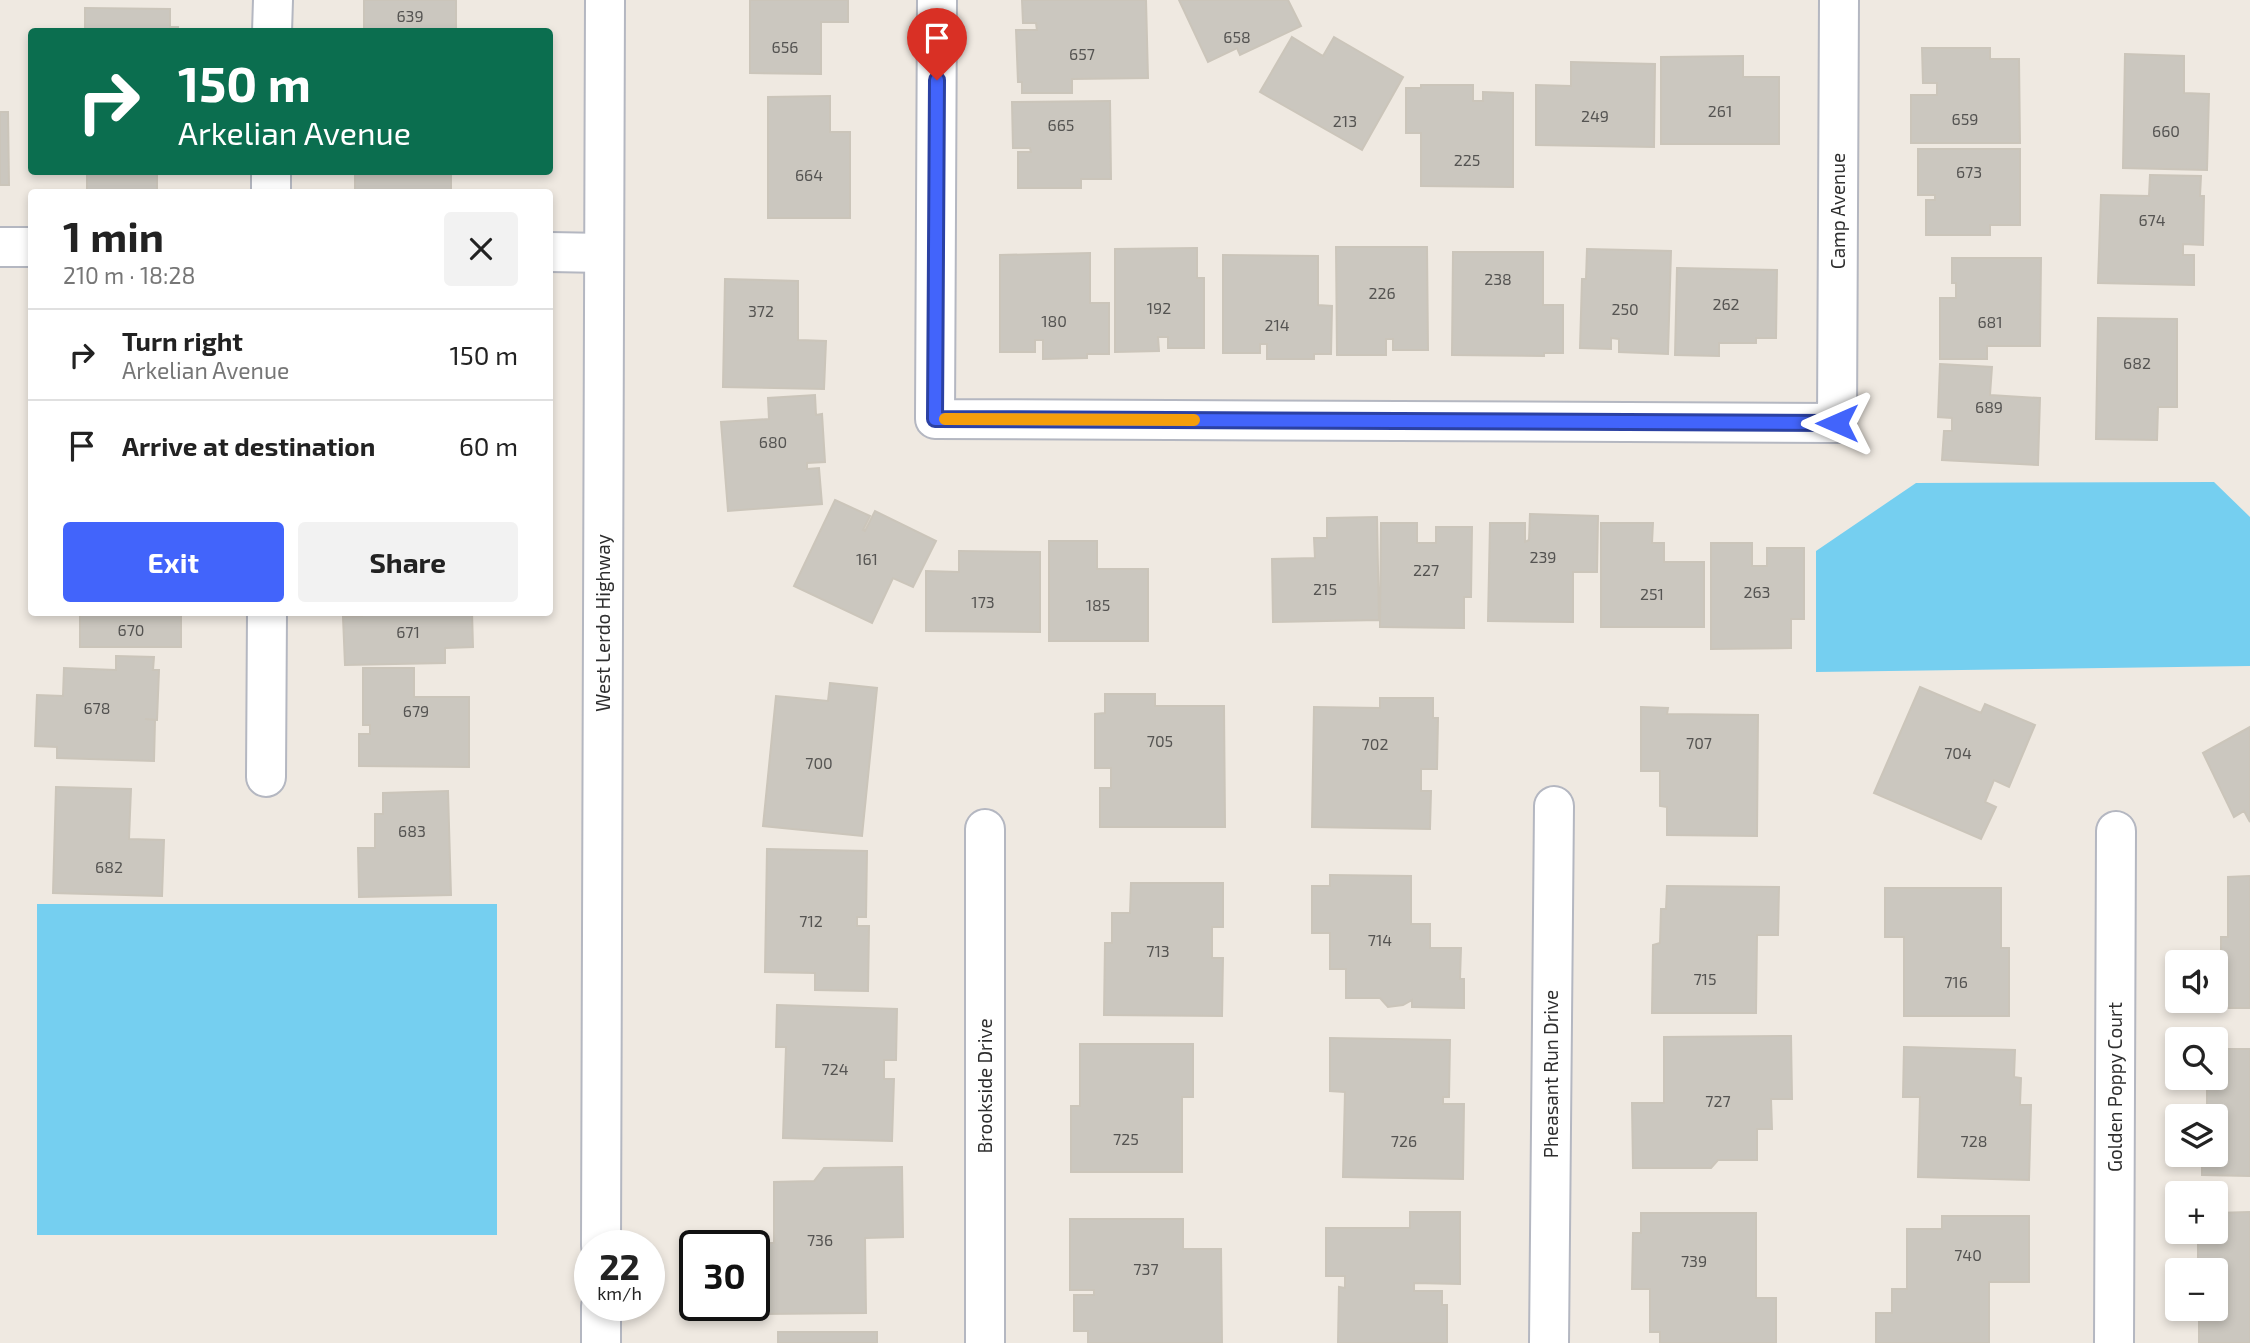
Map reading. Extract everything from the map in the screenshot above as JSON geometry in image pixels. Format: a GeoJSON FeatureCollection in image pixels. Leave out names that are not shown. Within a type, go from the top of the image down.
{"type":"FeatureCollection","features":[{"type":"Feature","properties":{"kind":"street"},"geometry":{"type":"LineString","coordinates":[[272,28],[273,0]]}},
{"type":"Feature","properties":{"kind":"street","name":"West Lerdo Highway"},"geometry":{"type":"LineString","coordinates":[[601,1230],[605,0]]}},
{"type":"Feature","properties":{"kind":"street","name":"Camp Avenue"},"geometry":{"type":"LineString","coordinates":[[937,0],[935,419],[1837,423],[1839,0]]}},
{"type":"Feature","properties":{"kind":"street"},"geometry":{"type":"LineString","coordinates":[[0,247],[28,247]]}},
{"type":"Feature","properties":{"kind":"street"},"geometry":{"type":"LineString","coordinates":[[553,252],[604,253]]}},
{"type":"Feature","properties":{"kind":"street"},"geometry":{"type":"LineString","coordinates":[[266,777],[267,616]]}},
{"type":"Feature","properties":{"kind":"street","name":"Pheasant Run Drive"},"geometry":{"type":"LineString","coordinates":[[1549,1343],[1554,806]]}},
{"type":"Feature","properties":{"kind":"street","name":"Brookside Drive"},"geometry":{"type":"LineString","coordinates":[[985,829],[985,1343]]}},
{"type":"Feature","properties":{"kind":"street","name":"Golden Poppy Court"},"geometry":{"type":"LineString","coordinates":[[2113,1343],[2116,831]]}},
{"type":"Feature","properties":{"kind":"street"},"geometry":{"type":"LineString","coordinates":[[601,1321],[601,1343]]}},
{"type":"Feature","properties":{"kind":"water"},"geometry":{"type":"Polygon","coordinates":[[[2214,482],[2250,517],[2250,666],[1816,672],[1816,551],[1916,483],[2214,482]]]}},
{"type":"Feature","properties":{"kind":"water"},"geometry":{"type":"Polygon","coordinates":[[[37,904],[497,904],[497,1235],[37,1235],[37,904]]]}},
{"type":"Feature","properties":{"kind":"building"},"geometry":{"type":"Polygon","coordinates":[[[364,0],[456,0],[456,28],[364,28],[364,0]]]}},
{"type":"Feature","properties":{"kind":"building"},"geometry":{"type":"Polygon","coordinates":[[[750,0],[848,0],[848,22],[821,22],[821,74],[750,73],[750,0]]]}},
{"type":"Feature","properties":{"kind":"building"},"geometry":{"type":"Polygon","coordinates":[[[1022,0],[1146,0],[1148,78],[1072,79],[1072,93],[1022,93],[1022,82],[1018,82],[1016,30],[1037,30],[1036,23],[1023,23],[1022,0]]]}},
{"type":"Feature","properties":{"kind":"building"},"geometry":{"type":"Polygon","coordinates":[[[1179,0],[1288,0],[1301,26],[1240,55],[1237,48],[1208,62],[1179,0]]]}},
{"type":"Feature","properties":{"kind":"building"},"geometry":{"type":"Polygon","coordinates":[[[85,8],[170,9],[170,27],[178,27],[178,28],[85,28],[85,8]]]}},
{"type":"Feature","properties":{"kind":"building"},"geometry":{"type":"Polygon","coordinates":[[[1292,37],[1323,56],[1334,37],[1403,77],[1362,150],[1260,92],[1292,37]]]}},
{"type":"Feature","properties":{"kind":"building"},"geometry":{"type":"Polygon","coordinates":[[[1922,48],[1990,48],[1990,59],[2019,59],[2020,143],[1911,143],[1911,95],[1937,95],[1937,83],[1923,83],[1922,48]]]}},
{"type":"Feature","properties":{"kind":"building"},"geometry":{"type":"Polygon","coordinates":[[[2125,54],[2184,56],[2184,93],[2209,94],[2207,170],[2123,168],[2125,54]]]}},
{"type":"Feature","properties":{"kind":"building"},"geometry":{"type":"Polygon","coordinates":[[[1743,56],[1743,77],[1779,77],[1779,144],[1661,144],[1661,57],[1743,56]]]}},
{"type":"Feature","properties":{"kind":"building"},"geometry":{"type":"Polygon","coordinates":[[[1571,62],[1655,64],[1654,147],[1536,145],[1536,85],[1571,86],[1571,62]]]}},
{"type":"Feature","properties":{"kind":"building"},"geometry":{"type":"Polygon","coordinates":[[[1421,85],[1473,85],[1473,101],[1483,101],[1483,92],[1513,93],[1513,187],[1421,186],[1421,133],[1406,133],[1406,88],[1421,88],[1421,85]]]}},
{"type":"Feature","properties":{"kind":"building"},"geometry":{"type":"Polygon","coordinates":[[[830,96],[830,132],[850,132],[850,218],[768,218],[768,97],[830,96]]]}},
{"type":"Feature","properties":{"kind":"building"},"geometry":{"type":"Polygon","coordinates":[[[1110,101],[1111,179],[1081,179],[1081,188],[1018,188],[1018,152],[1031,152],[1030,148],[1013,148],[1012,102],[1110,101]]]}},
{"type":"Feature","properties":{"kind":"building"},"geometry":{"type":"Polygon","coordinates":[[[0,112],[8,112],[9,185],[0,185],[0,112]]]}},
{"type":"Feature","properties":{"kind":"building"},"geometry":{"type":"Polygon","coordinates":[[[1918,149],[2020,149],[2020,225],[1990,225],[1990,235],[1926,235],[1926,200],[1935,200],[1935,195],[1918,195],[1918,149]]]}},
{"type":"Feature","properties":{"kind":"building"},"geometry":{"type":"Polygon","coordinates":[[[87,175],[157,175],[157,189],[87,189],[87,175]]]}},
{"type":"Feature","properties":{"kind":"building"},"geometry":{"type":"Polygon","coordinates":[[[355,175],[451,175],[451,189],[355,189],[355,175]]]}},
{"type":"Feature","properties":{"kind":"building"},"geometry":{"type":"Polygon","coordinates":[[[2150,175],[2201,176],[2200,196],[2204,196],[2203,245],[2183,244],[2183,255],[2194,255],[2194,285],[2098,283],[2101,195],[2149,196],[2150,175]]]}},
{"type":"Feature","properties":{"kind":"building"},"geometry":{"type":"Polygon","coordinates":[[[1336,247],[1427,247],[1428,350],[1393,350],[1393,339],[1386,339],[1386,355],[1337,355],[1336,247]]]}},
{"type":"Feature","properties":{"kind":"building"},"geometry":{"type":"Polygon","coordinates":[[[1197,248],[1197,278],[1204,278],[1204,348],[1168,348],[1168,337],[1158,337],[1159,351],[1115,352],[1115,249],[1197,248]]]}},
{"type":"Feature","properties":{"kind":"building"},"geometry":{"type":"Polygon","coordinates":[[[1587,249],[1671,251],[1668,354],[1619,352],[1619,339],[1611,338],[1611,349],[1580,348],[1582,279],[1586,279],[1587,249]]]}},
{"type":"Feature","properties":{"kind":"building"},"geometry":{"type":"Polygon","coordinates":[[[1453,252],[1543,252],[1543,305],[1563,305],[1563,353],[1544,353],[1544,356],[1452,355],[1453,252]]]}},
{"type":"Feature","properties":{"kind":"building"},"geometry":{"type":"Polygon","coordinates":[[[1090,253],[1090,303],[1109,303],[1109,354],[1087,354],[1087,358],[1043,359],[1043,340],[1035,340],[1035,352],[1000,352],[1000,255],[1090,253]]]}},
{"type":"Feature","properties":{"kind":"building"},"geometry":{"type":"Polygon","coordinates":[[[1223,255],[1318,256],[1318,305],[1332,306],[1331,354],[1314,354],[1314,359],[1267,359],[1267,344],[1260,344],[1260,353],[1223,353],[1223,255]]]}},
{"type":"Feature","properties":{"kind":"building"},"geometry":{"type":"Polygon","coordinates":[[[1952,258],[2041,258],[2040,346],[1987,346],[1987,359],[1940,359],[1940,298],[1956,298],[1956,283],[1952,283],[1952,258]]]}},
{"type":"Feature","properties":{"kind":"building"},"geometry":{"type":"Polygon","coordinates":[[[1677,268],[1777,270],[1776,338],[1756,338],[1756,343],[1719,343],[1719,356],[1675,355],[1677,268]]]}},
{"type":"Feature","properties":{"kind":"building"},"geometry":{"type":"Polygon","coordinates":[[[725,279],[798,281],[798,340],[826,341],[824,389],[723,387],[725,279]]]}},
{"type":"Feature","properties":{"kind":"building"},"geometry":{"type":"Polygon","coordinates":[[[2098,318],[2177,319],[2177,407],[2158,407],[2157,440],[2096,439],[2098,318]]]}},
{"type":"Feature","properties":{"kind":"building"},"geometry":{"type":"Polygon","coordinates":[[[1940,364],[1992,367],[1990,395],[2040,398],[2038,465],[1942,460],[1944,431],[1952,431],[1952,418],[1938,417],[1940,364]]]}},
{"type":"Feature","properties":{"kind":"building"},"geometry":{"type":"Polygon","coordinates":[[[815,395],[816,415],[822,414],[825,462],[807,463],[807,469],[819,468],[822,504],[728,511],[721,422],[769,419],[768,398],[815,395]]]}},
{"type":"Feature","properties":{"kind":"building"},"geometry":{"type":"Polygon","coordinates":[[[835,500],[870,516],[863,530],[865,531],[875,511],[936,541],[913,587],[893,578],[872,623],[794,586],[835,500]]]}},
{"type":"Feature","properties":{"kind":"building"},"geometry":{"type":"Polygon","coordinates":[[[1530,514],[1598,516],[1597,572],[1573,572],[1573,622],[1488,621],[1490,523],[1525,523],[1525,542],[1529,540],[1530,514]]]}},
{"type":"Feature","properties":{"kind":"building"},"geometry":{"type":"Polygon","coordinates":[[[1377,517],[1379,620],[1273,622],[1272,559],[1315,558],[1314,538],[1327,538],[1327,518],[1377,517]]]}},
{"type":"Feature","properties":{"kind":"building"},"geometry":{"type":"Polygon","coordinates":[[[1381,523],[1417,523],[1417,543],[1436,543],[1436,527],[1472,527],[1471,597],[1464,597],[1464,628],[1380,627],[1381,523]]]}},
{"type":"Feature","properties":{"kind":"building"},"geometry":{"type":"Polygon","coordinates":[[[1601,523],[1653,523],[1652,543],[1664,543],[1664,562],[1704,562],[1704,627],[1601,627],[1601,523]]]}},
{"type":"Feature","properties":{"kind":"building"},"geometry":{"type":"Polygon","coordinates":[[[1049,541],[1097,541],[1097,569],[1148,569],[1148,641],[1049,641],[1049,541]]]}},
{"type":"Feature","properties":{"kind":"building"},"geometry":{"type":"Polygon","coordinates":[[[1711,543],[1752,543],[1752,566],[1767,566],[1767,548],[1804,548],[1804,619],[1791,619],[1791,648],[1711,649],[1711,543]]]}},
{"type":"Feature","properties":{"kind":"building"},"geometry":{"type":"Polygon","coordinates":[[[959,551],[1040,552],[1040,632],[926,631],[926,571],[959,572],[959,551]]]}},
{"type":"Feature","properties":{"kind":"building"},"geometry":{"type":"Polygon","coordinates":[[[80,616],[181,616],[181,647],[80,647],[80,616]]]}},
{"type":"Feature","properties":{"kind":"building"},"geometry":{"type":"Polygon","coordinates":[[[472,616],[473,647],[445,648],[445,663],[345,665],[343,617],[472,616]]]}},
{"type":"Feature","properties":{"kind":"building"},"geometry":{"type":"Polygon","coordinates":[[[116,656],[154,657],[153,670],[159,670],[157,720],[145,719],[155,720],[154,761],[57,758],[57,747],[35,746],[37,695],[63,696],[64,668],[116,670],[116,656]]]}},
{"type":"Feature","properties":{"kind":"building"},"geometry":{"type":"Polygon","coordinates":[[[363,668],[414,668],[414,697],[469,697],[469,767],[359,766],[359,734],[370,734],[370,725],[363,725],[363,668]]]}},
{"type":"Feature","properties":{"kind":"building"},"geometry":{"type":"Polygon","coordinates":[[[830,683],[877,688],[862,836],[763,826],[776,696],[828,701],[830,683]]]}},
{"type":"Feature","properties":{"kind":"building"},"geometry":{"type":"Polygon","coordinates":[[[1920,687],[1981,713],[1985,704],[2035,725],[2009,787],[1994,780],[1985,802],[1996,807],[1981,839],[1874,793],[1920,687]]]}},
{"type":"Feature","properties":{"kind":"building"},"geometry":{"type":"Polygon","coordinates":[[[1105,694],[1155,694],[1155,706],[1224,706],[1225,827],[1100,827],[1100,788],[1111,788],[1111,768],[1095,768],[1095,714],[1105,713],[1105,694]]]}},
{"type":"Feature","properties":{"kind":"building"},"geometry":{"type":"Polygon","coordinates":[[[1380,698],[1433,698],[1433,718],[1438,718],[1437,769],[1421,769],[1421,791],[1431,791],[1430,829],[1312,827],[1314,707],[1380,708],[1380,698]]]}},
{"type":"Feature","properties":{"kind":"building"},"geometry":{"type":"Polygon","coordinates":[[[1641,707],[1668,708],[1667,714],[1758,715],[1757,836],[1667,835],[1667,807],[1660,806],[1660,771],[1641,771],[1641,707]]]}},
{"type":"Feature","properties":{"kind":"building"},"geometry":{"type":"Polygon","coordinates":[[[2250,727],[2250,822],[2244,811],[2234,817],[2203,753],[2250,727]]]}},
{"type":"Feature","properties":{"kind":"building"},"geometry":{"type":"Polygon","coordinates":[[[56,787],[131,789],[129,839],[164,840],[162,896],[53,893],[56,787]]]}},
{"type":"Feature","properties":{"kind":"building"},"geometry":{"type":"Polygon","coordinates":[[[448,791],[451,895],[359,897],[358,848],[375,848],[375,814],[383,814],[383,793],[448,791]]]}},
{"type":"Feature","properties":{"kind":"building"},"geometry":{"type":"Polygon","coordinates":[[[767,849],[867,851],[866,917],[857,917],[857,926],[869,926],[868,991],[815,990],[815,973],[765,972],[767,849]]]}},
{"type":"Feature","properties":{"kind":"building"},"geometry":{"type":"Polygon","coordinates":[[[1330,875],[1411,876],[1411,924],[1430,924],[1430,948],[1461,948],[1460,979],[1464,979],[1464,1008],[1412,1007],[1412,1000],[1403,1005],[1388,1007],[1380,998],[1346,998],[1346,969],[1330,969],[1330,933],[1312,933],[1312,886],[1330,886],[1330,875]]]}},
{"type":"Feature","properties":{"kind":"building"},"geometry":{"type":"Polygon","coordinates":[[[2250,876],[2250,1008],[2228,1008],[2228,950],[2221,950],[2221,937],[2228,937],[2228,877],[2250,876]]]}},
{"type":"Feature","properties":{"kind":"building"},"geometry":{"type":"Polygon","coordinates":[[[1131,883],[1223,883],[1223,927],[1212,927],[1212,958],[1223,958],[1222,1016],[1104,1015],[1105,943],[1112,943],[1112,913],[1130,913],[1131,883]]]}},
{"type":"Feature","properties":{"kind":"building"},"geometry":{"type":"Polygon","coordinates":[[[1667,886],[1779,887],[1778,935],[1757,935],[1756,1013],[1652,1013],[1653,945],[1660,943],[1661,909],[1666,909],[1667,886]]]}},
{"type":"Feature","properties":{"kind":"building"},"geometry":{"type":"Polygon","coordinates":[[[1885,888],[2001,888],[2001,948],[2009,948],[2009,1016],[1904,1016],[1904,937],[1885,937],[1885,888]]]}},
{"type":"Feature","properties":{"kind":"building"},"geometry":{"type":"Polygon","coordinates":[[[777,1005],[897,1009],[896,1060],[884,1060],[884,1079],[894,1079],[892,1141],[783,1138],[786,1047],[776,1047],[777,1005]]]}},
{"type":"Feature","properties":{"kind":"building"},"geometry":{"type":"Polygon","coordinates":[[[1791,1036],[1792,1099],[1771,1099],[1772,1129],[1757,1129],[1757,1160],[1718,1160],[1711,1168],[1633,1168],[1632,1103],[1664,1103],[1664,1037],[1791,1036]]]}},
{"type":"Feature","properties":{"kind":"building"},"geometry":{"type":"Polygon","coordinates":[[[1330,1038],[1450,1040],[1449,1097],[1443,1097],[1443,1104],[1464,1104],[1463,1179],[1343,1177],[1345,1092],[1330,1091],[1330,1038]]]}},
{"type":"Feature","properties":{"kind":"building"},"geometry":{"type":"Polygon","coordinates":[[[1080,1044],[1193,1044],[1193,1097],[1182,1097],[1182,1172],[1071,1172],[1071,1106],[1080,1106],[1080,1044]]]}},
{"type":"Feature","properties":{"kind":"building"},"geometry":{"type":"Polygon","coordinates":[[[1904,1047],[2015,1050],[2014,1077],[2021,1078],[2020,1105],[2031,1105],[2029,1180],[1918,1177],[1920,1097],[1903,1097],[1904,1047]]]}},
{"type":"Feature","properties":{"kind":"building"},"geometry":{"type":"Polygon","coordinates":[[[2228,1049],[2250,1049],[2250,1176],[2202,1175],[2202,1167],[2228,1167],[2228,1104],[2207,1104],[2207,1090],[2228,1090],[2228,1049]]]}},
{"type":"Feature","properties":{"kind":"building"},"geometry":{"type":"Polygon","coordinates":[[[902,1167],[903,1237],[865,1238],[866,1313],[770,1314],[770,1243],[774,1243],[774,1182],[814,1181],[824,1168],[902,1167]]]}},
{"type":"Feature","properties":{"kind":"building"},"geometry":{"type":"Polygon","coordinates":[[[1410,1212],[1460,1212],[1460,1284],[1414,1283],[1414,1291],[1442,1291],[1442,1305],[1447,1305],[1447,1343],[1338,1343],[1339,1287],[1345,1288],[1345,1276],[1326,1276],[1326,1228],[1410,1228],[1410,1212]]]}},
{"type":"Feature","properties":{"kind":"building"},"geometry":{"type":"Polygon","coordinates":[[[2250,1212],[2250,1343],[2199,1343],[2199,1321],[2228,1321],[2228,1258],[2198,1258],[2198,1244],[2228,1244],[2228,1213],[2250,1212]]]}},
{"type":"Feature","properties":{"kind":"building"},"geometry":{"type":"Polygon","coordinates":[[[1641,1213],[1756,1213],[1756,1298],[1776,1298],[1776,1343],[1660,1343],[1660,1332],[1650,1332],[1650,1289],[1632,1289],[1633,1233],[1641,1233],[1641,1213]]]}},
{"type":"Feature","properties":{"kind":"building"},"geometry":{"type":"Polygon","coordinates":[[[1942,1216],[2029,1216],[2029,1282],[1989,1282],[1989,1343],[1876,1343],[1876,1313],[1892,1313],[1892,1289],[1907,1289],[1907,1229],[1942,1229],[1942,1216]]]}},
{"type":"Feature","properties":{"kind":"building"},"geometry":{"type":"Polygon","coordinates":[[[1070,1219],[1183,1219],[1183,1249],[1221,1249],[1222,1343],[1088,1343],[1088,1331],[1074,1331],[1074,1295],[1094,1295],[1094,1290],[1070,1290],[1070,1219]]]}},
{"type":"Feature","properties":{"kind":"building"},"geometry":{"type":"Polygon","coordinates":[[[778,1332],[877,1332],[877,1343],[778,1343],[778,1332]]]}},
{"type":"Feature","properties":{"kind":"slow traffic"},"geometry":{"type":"LineString","coordinates":[[945,419],[1194,420]]}},
{"type":"Feature","properties":{"kind":"route"},"geometry":{"type":"LineString","coordinates":[[937,80],[935,419],[1837,423]]}}]}
